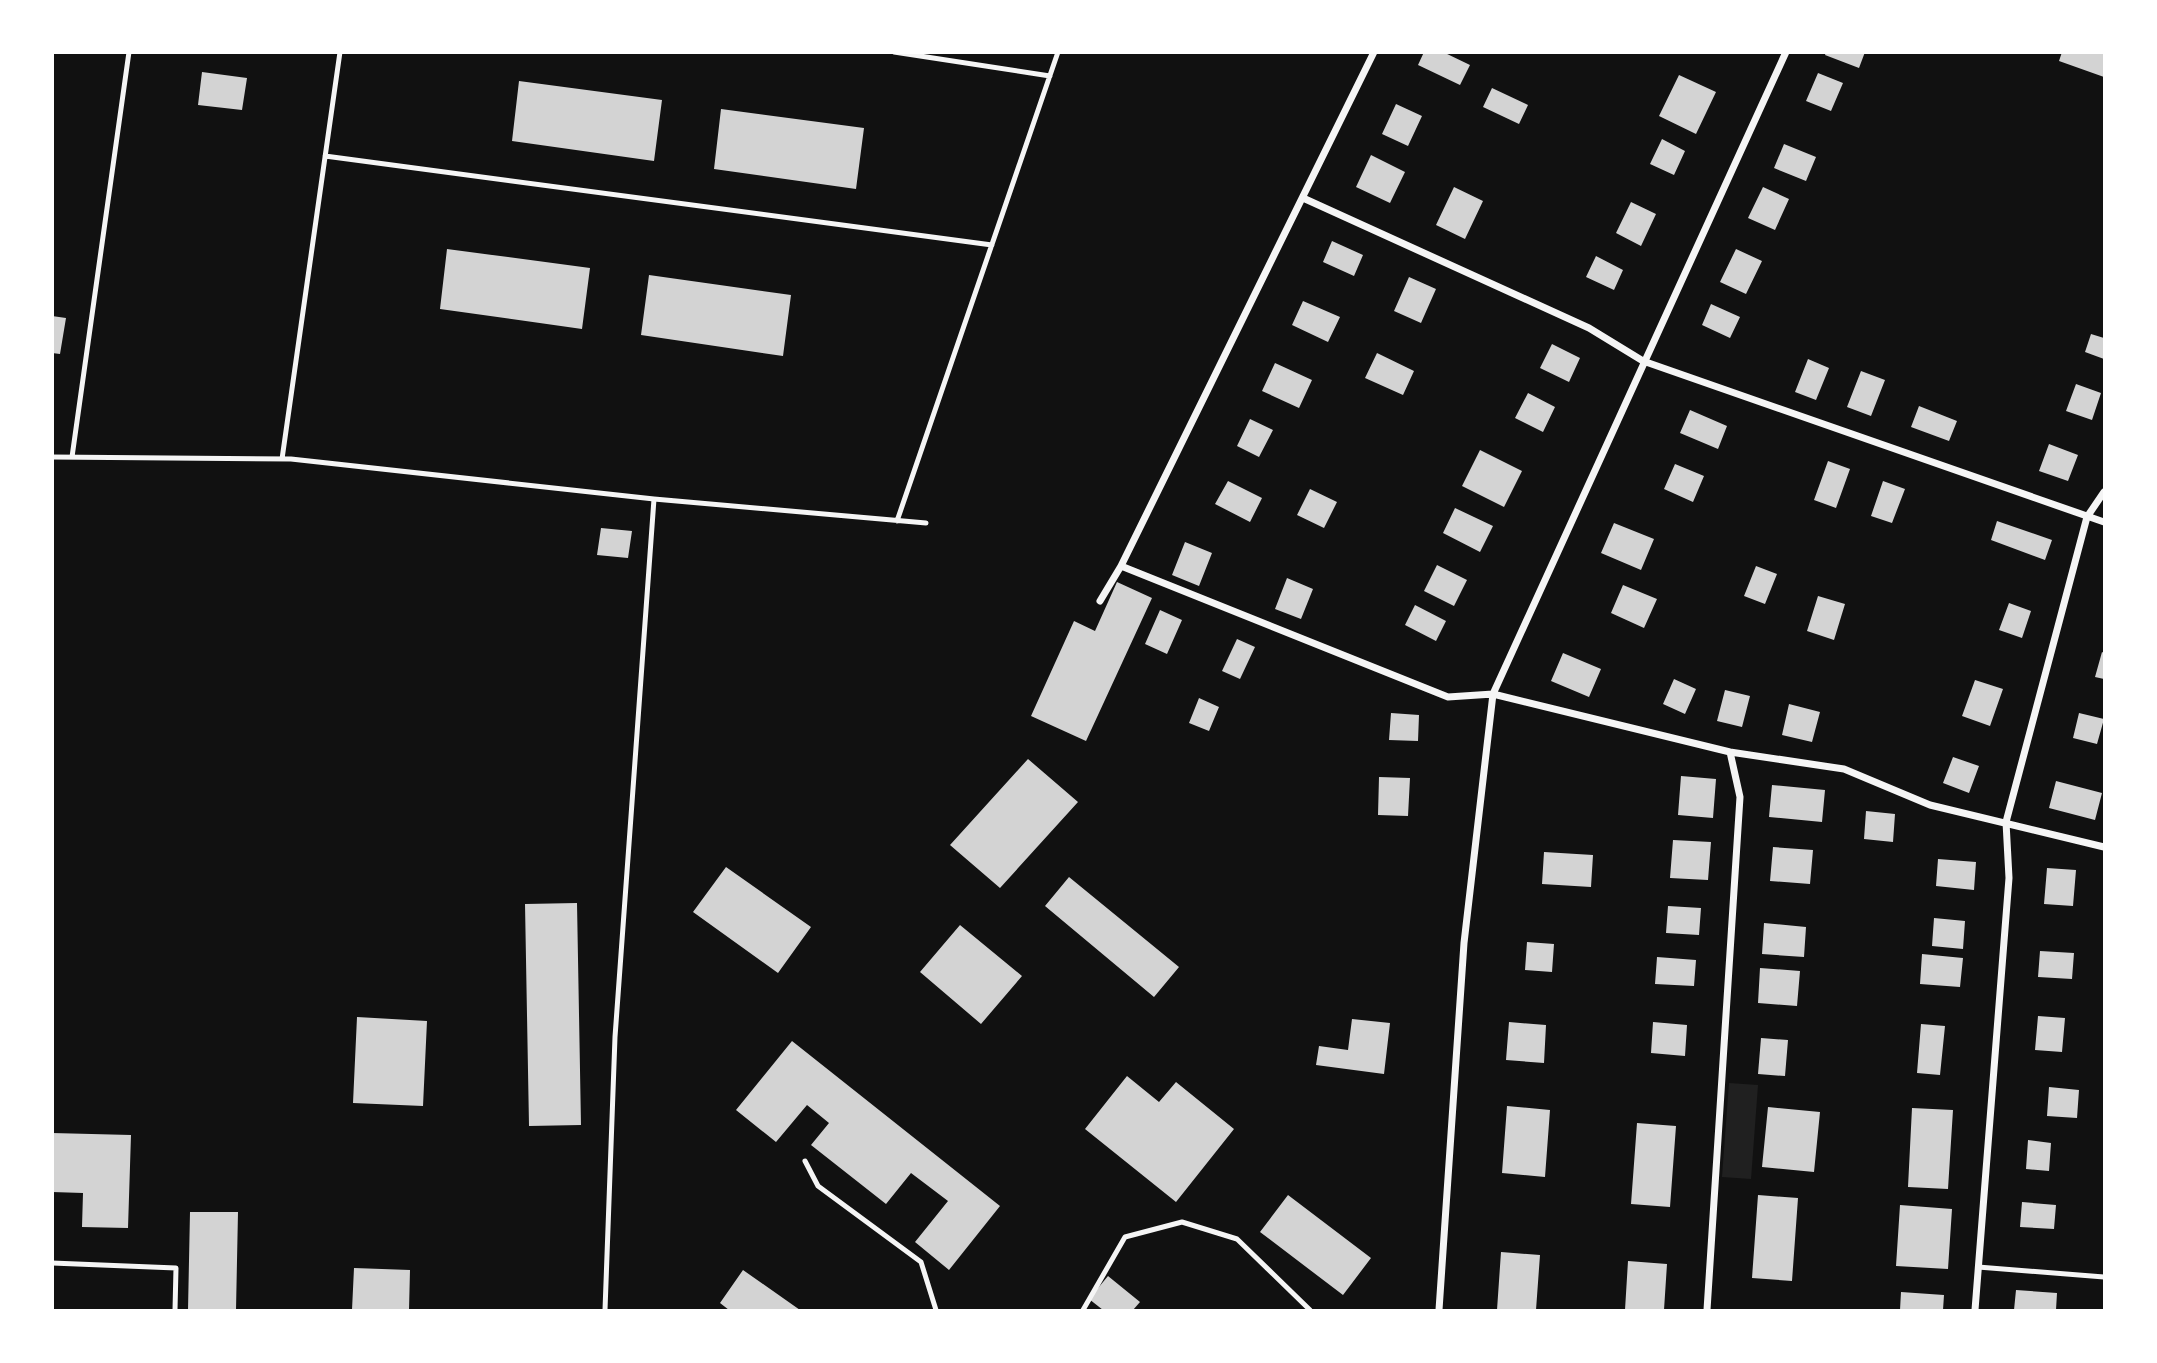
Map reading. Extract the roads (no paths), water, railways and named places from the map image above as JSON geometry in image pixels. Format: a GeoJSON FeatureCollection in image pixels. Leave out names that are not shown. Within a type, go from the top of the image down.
{"type":"FeatureCollection","features":[{"type":"Feature","properties":{"kind":"street"},"geometry":{"type":"LineString","coordinates":[[1100,601],[1121,566],[1374,52]]}},
{"type":"Feature","properties":{"kind":"street"},"geometry":{"type":"LineString","coordinates":[[1439,1311],[1464,943],[1493,694],[1786,52]]}},
{"type":"Feature","properties":{"kind":"street"},"geometry":{"type":"LineString","coordinates":[[1303,198],[1589,328],[1643,361],[2105,522]]}},
{"type":"Feature","properties":{"kind":"street"},"geometry":{"type":"LineString","coordinates":[[1975,1311],[2009,878],[2006,822],[2087,517],[2105,492]]}},
{"type":"Feature","properties":{"kind":"street"},"geometry":{"type":"LineString","coordinates":[[1121,566],[1448,697],[1493,694],[1730,752],[1844,769],[1930,805],[2105,847]]}},
{"type":"Feature","properties":{"kind":"street"},"geometry":{"type":"LineString","coordinates":[[1707,1311],[1740,797],[1730,752]]}},
{"type":"Feature","properties":{"kind":"lane"},"geometry":{"type":"LineString","coordinates":[[72,457],[129,52]]}},
{"type":"Feature","properties":{"kind":"lane"},"geometry":{"type":"LineString","coordinates":[[282,459],[340,52]]}},
{"type":"Feature","properties":{"kind":"lane"},"geometry":{"type":"LineString","coordinates":[[894,52],[1050,76]]}},
{"type":"Feature","properties":{"kind":"lane"},"geometry":{"type":"LineString","coordinates":[[897,521],[1058,52]]}},
{"type":"Feature","properties":{"kind":"lane"},"geometry":{"type":"LineString","coordinates":[[325,156],[992,245]]}},
{"type":"Feature","properties":{"kind":"lane"},"geometry":{"type":"LineString","coordinates":[[52,457],[282,459],[654,499],[926,523]]}},
{"type":"Feature","properties":{"kind":"lane"},"geometry":{"type":"LineString","coordinates":[[605,1311],[615,1037],[654,499]]}},
{"type":"Feature","properties":{"kind":"lane"},"geometry":{"type":"LineString","coordinates":[[805,1161],[818,1186],[921,1262],[936,1311]]}},
{"type":"Feature","properties":{"kind":"lane"},"geometry":{"type":"LineString","coordinates":[[1083,1311],[1125,1237],[1182,1222],[1237,1239],[1310,1311]]}},
{"type":"Feature","properties":{"kind":"lane"},"geometry":{"type":"LineString","coordinates":[[52,1263],[176,1269],[175,1311]]}},
{"type":"Feature","properties":{"kind":"lane"},"geometry":{"type":"LineString","coordinates":[[1978,1267],[2105,1277]]}}]}
